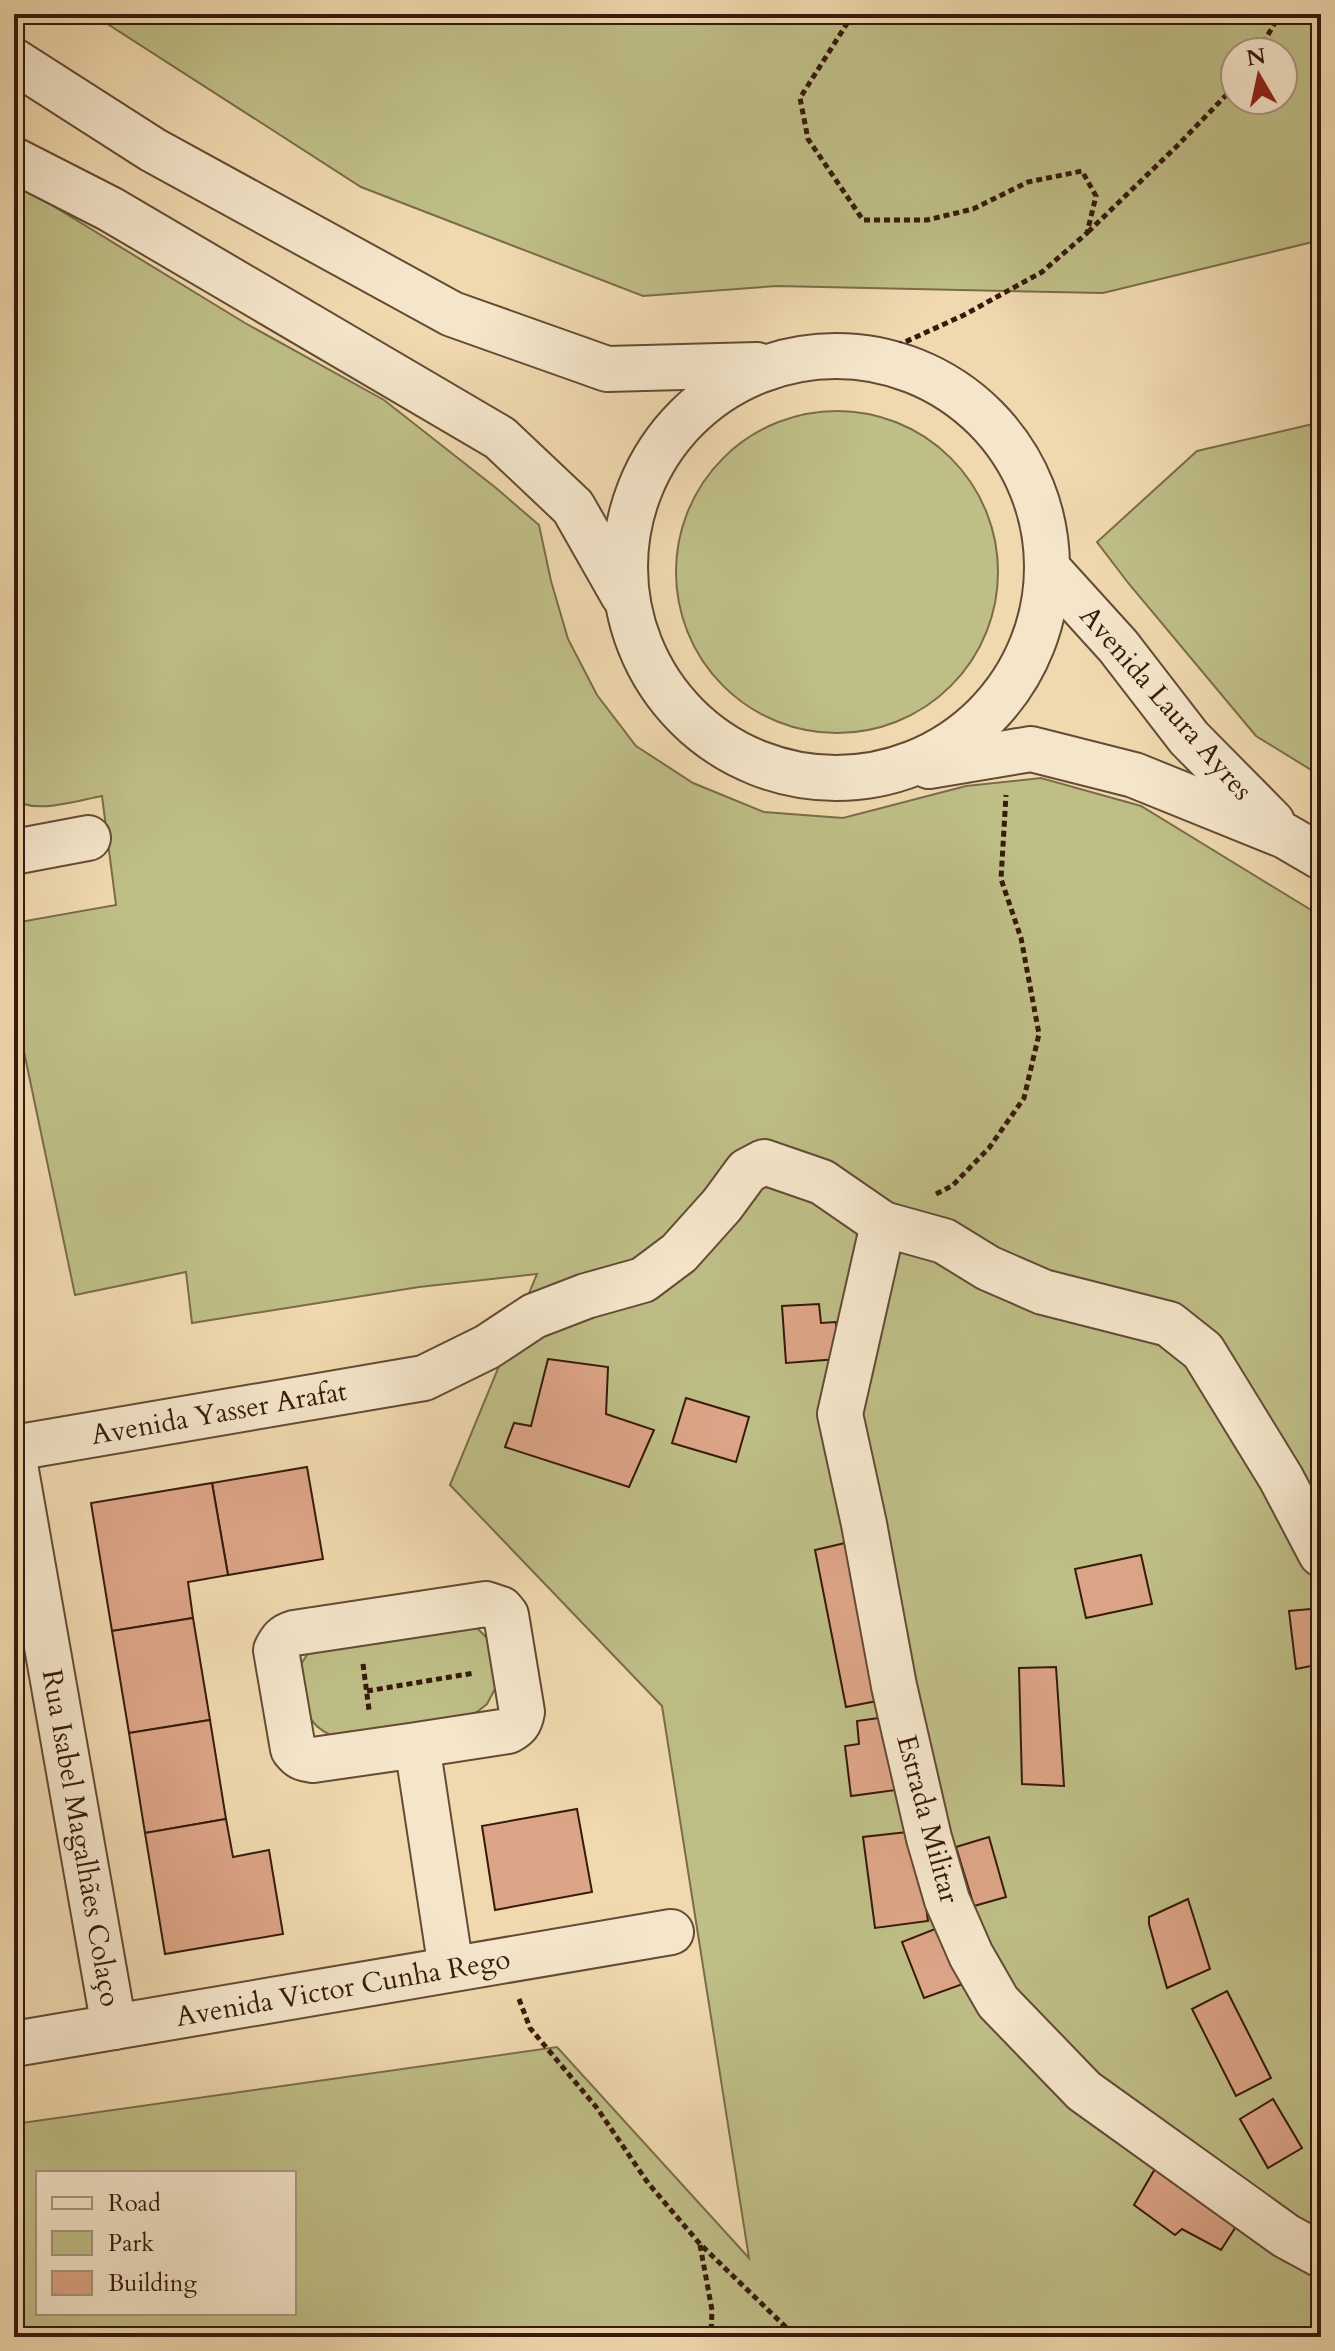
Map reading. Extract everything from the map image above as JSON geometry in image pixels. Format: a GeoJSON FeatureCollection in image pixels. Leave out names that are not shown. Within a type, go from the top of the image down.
{"type":"FeatureCollection","features":[{"type":"Feature","properties":{"kind":"street"},"geometry":{"type":"LineString","coordinates":[[14,61],[153,150],[452,314],[607,369],[771,364],[821,355],[870,358],[911,369],[957,393],[995,427],[1024,469],[1042,517],[1049,570],[1040,626],[1018,677],[982,721],[936,754],[884,774],[813,779],[745,760],[686,720],[645,663],[624,596],[573,507],[500,438],[110,209],[14,160]]}},
{"type":"Feature","properties":{"kind":"street"},"geometry":{"type":"LineString","coordinates":[[624,596],[624,537],[641,480],[673,430],[718,390],[771,364]]}},
{"type":"Feature","properties":{"kind":"street","name":"Avenida Laura Ayres"},"geometry":{"type":"LineString","coordinates":[[1049,570],[1118,646],[1189,738],[1303,846]]}},
{"type":"Feature","properties":{"kind":"street","name":"Avenida Laura Ayres"},"geometry":{"type":"LineString","coordinates":[[884,774],[1031,749],[1134,775],[1303,846]]}},
{"type":"Feature","properties":{"kind":"street"},"geometry":{"type":"LineString","coordinates":[[14,852],[88,838]]}},
{"type":"Feature","properties":{"kind":"street","name":"Avenida Yasser Arafat"},"geometry":{"type":"LineString","coordinates":[[14,1448],[424,1378],[487,1347],[534,1316],[586,1296],[643,1280],[679,1253],[722,1205],[747,1171],[764,1162],[822,1182],[890,1226]]}},
{"type":"Feature","properties":{"kind":"street"},"geometry":{"type":"LineString","coordinates":[[890,1226],[944,1241],[988,1268],[1043,1292],[1169,1324],[1203,1351],[1281,1478],[1321,1554]]}},
{"type":"Feature","properties":{"kind":"street","name":"Estrada Militar"},"geometry":{"type":"LineString","coordinates":[[890,1226],[840,1414],[894,1686],[929,1838],[947,1900],[971,1955],[998,2002],[1084,2091],[1286,2236],[1321,2255]]}},
{"type":"Feature","properties":{"kind":"street","name":"Rua Isabel Magalhães Colaço"},"geometry":{"type":"LineString","coordinates":[[14,1459],[114,2027]]}},
{"type":"Feature","properties":{"kind":"street"},"geometry":{"type":"LineString","coordinates":[[486,1604],[501,1609],[506,1615],[514,1666],[522,1712],[516,1727],[508,1731],[313,1760],[303,1759],[293,1749],[276,1650],[285,1636],[294,1633],[486,1604]]}},
{"type":"Feature","properties":{"kind":"street"},"geometry":{"type":"LineString","coordinates":[[396,1748],[451,1969]]}},
{"type":"Feature","properties":{"kind":"street","name":"Avenida Victor Cunha Rego"},"geometry":{"type":"LineString","coordinates":[[14,2044],[671,1932]]}},
{"type":"Feature","properties":{"kind":"path"},"geometry":{"type":"LineString","coordinates":[[853,14],[800,98],[808,139],[863,220],[927,220],[973,209],[1028,182],[1082,171],[1096,196],[1087,233]]}},
{"type":"Feature","properties":{"kind":"path"},"geometry":{"type":"LineString","coordinates":[[1267,36],[1280,14]]}},
{"type":"Feature","properties":{"kind":"path"},"geometry":{"type":"LineString","coordinates":[[870,358],[964,315],[1042,272],[1087,233],[1219,103]]}},
{"type":"Feature","properties":{"kind":"path"},"geometry":{"type":"LineString","coordinates":[[890,1226],[912,1207],[952,1186],[989,1148],[1024,1098],[1039,1034],[1021,938],[1001,879],[1007,751]]}},
{"type":"Feature","properties":{"kind":"path"},"geometry":{"type":"LineString","coordinates":[[357,1623],[367,1691],[396,1748]]}},
{"type":"Feature","properties":{"kind":"path"},"geometry":{"type":"LineString","coordinates":[[367,1691],[514,1666]]}},
{"type":"Feature","properties":{"kind":"path"},"geometry":{"type":"LineString","coordinates":[[505,1961],[530,2028],[597,2108],[648,2183],[700,2244],[796,2337]]}},
{"type":"Feature","properties":{"kind":"path"},"geometry":{"type":"LineString","coordinates":[[700,2244],[712,2310],[711,2337]]}},
{"type":"Feature","properties":{"kind":"green space"},"geometry":{"type":"Polygon","coordinates":[[[92,14],[1321,14],[1321,240],[1103,293],[777,286],[643,296],[361,187],[92,14]]]}},
{"type":"Feature","properties":{"kind":"green space"},"geometry":{"type":"Polygon","coordinates":[[[14,182],[245,323],[384,400],[539,525],[568,639],[597,695],[636,746],[693,783],[764,812],[843,818],[966,786],[1041,778],[1141,806],[1321,916],[1321,2337],[14,2337],[14,2124],[557,2047],[749,2258],[662,1706],[450,1485],[537,1274],[419,1287],[192,1323],[186,1272],[75,1295],[14,1004],[14,923],[116,905],[102,796],[43,806],[22,803],[14,798],[14,182]]]}},
{"type":"Feature","properties":{"kind":"green space"},"geometry":{"type":"Polygon","coordinates":[[[821,411],[853,411],[884,418],[913,430],[939,447],[962,470],[986,510],[998,556],[998,588],[986,634],[971,662],[939,697],[913,714],[884,726],[853,733],[821,733],[790,726],[761,714],[735,697],[712,674],[695,648],[683,619],[676,588],[676,556],[683,525],[695,496],[712,470],[735,447],[761,430],[790,418],[821,411]]]}},
{"type":"Feature","properties":{"kind":"green space"},"geometry":{"type":"Polygon","coordinates":[[[1321,422],[1321,776],[1256,736],[1097,542],[1197,451],[1321,422]]]}},
{"type":"Feature","properties":{"kind":"green space"},"geometry":{"type":"Polygon","coordinates":[[[476,1627],[491,1642],[498,1683],[487,1704],[477,1712],[467,1717],[332,1736],[309,1716],[299,1667],[311,1649],[476,1627]]]}},
{"type":"Feature","properties":{"kind":"building"},"geometry":{"type":"Polygon","coordinates":[[[819,1304],[821,1323],[836,1322],[838,1359],[786,1363],[782,1306],[819,1304]]]}},
{"type":"Feature","properties":{"kind":"building"},"geometry":{"type":"Polygon","coordinates":[[[548,1359],[608,1367],[606,1414],[654,1430],[629,1487],[505,1447],[514,1423],[531,1426],[548,1359]]]}},
{"type":"Feature","properties":{"kind":"building"},"geometry":{"type":"Polygon","coordinates":[[[686,1398],[749,1417],[736,1462],[672,1443],[686,1398]]]}},
{"type":"Feature","properties":{"kind":"building"},"geometry":{"type":"Polygon","coordinates":[[[307,1467],[323,1559],[228,1575],[212,1483],[307,1467]]]}},
{"type":"Feature","properties":{"kind":"building"},"geometry":{"type":"Polygon","coordinates":[[[212,1483],[228,1575],[188,1582],[193,1618],[112,1631],[91,1503],[212,1483]]]}},
{"type":"Feature","properties":{"kind":"building"},"geometry":{"type":"Polygon","coordinates":[[[845,1543],[877,1701],[846,1707],[815,1550],[845,1543]]]}},
{"type":"Feature","properties":{"kind":"building"},"geometry":{"type":"Polygon","coordinates":[[[1141,1555],[1152,1604],[1086,1618],[1075,1569],[1141,1555]]]}},
{"type":"Feature","properties":{"kind":"building"},"geometry":{"type":"Polygon","coordinates":[[[1321,1608],[1321,1664],[1296,1669],[1289,1611],[1321,1608]]]}},
{"type":"Feature","properties":{"kind":"building"},"geometry":{"type":"Polygon","coordinates":[[[193,1618],[210,1720],[129,1733],[112,1631],[193,1618]]]}},
{"type":"Feature","properties":{"kind":"building"},"geometry":{"type":"Polygon","coordinates":[[[1056,1667],[1064,1786],[1022,1784],[1019,1668],[1056,1667]]]}},
{"type":"Feature","properties":{"kind":"building"},"geometry":{"type":"Polygon","coordinates":[[[886,1717],[896,1790],[851,1796],[845,1746],[859,1744],[857,1721],[886,1717]]]}},
{"type":"Feature","properties":{"kind":"building"},"geometry":{"type":"Polygon","coordinates":[[[210,1720],[226,1819],[145,1833],[129,1733],[210,1720]]]}},
{"type":"Feature","properties":{"kind":"building"},"geometry":{"type":"Polygon","coordinates":[[[577,1809],[592,1892],[495,1910],[482,1826],[577,1809]]]}},
{"type":"Feature","properties":{"kind":"building"},"geometry":{"type":"Polygon","coordinates":[[[226,1819],[233,1857],[269,1850],[283,1934],[165,1954],[145,1833],[226,1819]]]}},
{"type":"Feature","properties":{"kind":"building"},"geometry":{"type":"Polygon","coordinates":[[[916,1831],[928,1921],[875,1928],[863,1837],[916,1831]]]}},
{"type":"Feature","properties":{"kind":"building"},"geometry":{"type":"Polygon","coordinates":[[[989,1837],[1006,1897],[974,1906],[956,1847],[989,1837]]]}},
{"type":"Feature","properties":{"kind":"building"},"geometry":{"type":"Polygon","coordinates":[[[1188,1899],[1210,1969],[1167,1988],[1149,1917],[1188,1899]]]}},
{"type":"Feature","properties":{"kind":"building"},"geometry":{"type":"Polygon","coordinates":[[[14,1913],[24,1977],[14,1978],[14,1913]]]}},
{"type":"Feature","properties":{"kind":"building"},"geometry":{"type":"Polygon","coordinates":[[[940,1927],[963,1984],[924,1998],[902,1942],[940,1927]]]}},
{"type":"Feature","properties":{"kind":"building"},"geometry":{"type":"Polygon","coordinates":[[[1227,1991],[1271,2078],[1236,2096],[1192,2009],[1227,1991]]]}},
{"type":"Feature","properties":{"kind":"building"},"geometry":{"type":"Polygon","coordinates":[[[1273,2099],[1302,2148],[1268,2168],[1240,2119],[1273,2099]]]}},
{"type":"Feature","properties":{"kind":"building"},"geometry":{"type":"Polygon","coordinates":[[[1156,2167],[1237,2225],[1221,2250],[1182,2229],[1175,2235],[1134,2205],[1156,2167]]]}}]}
